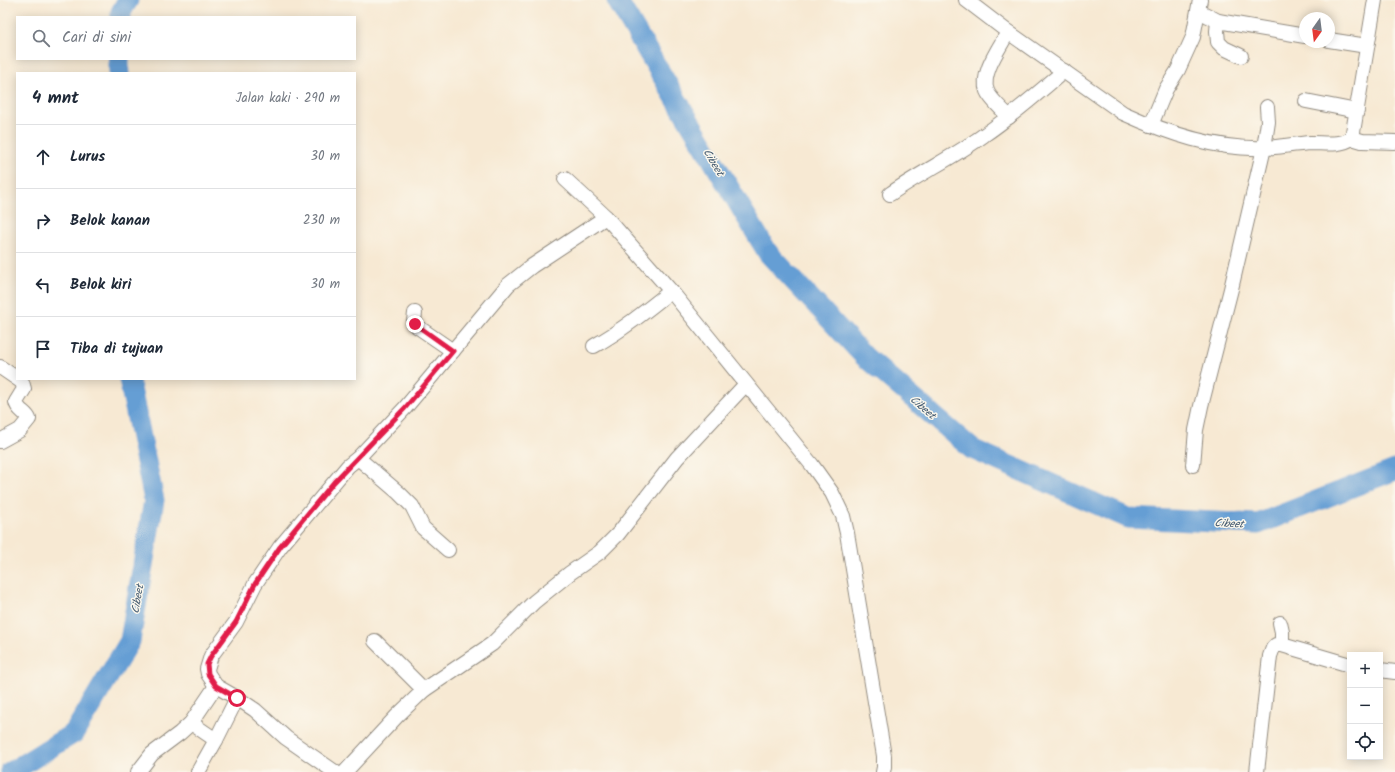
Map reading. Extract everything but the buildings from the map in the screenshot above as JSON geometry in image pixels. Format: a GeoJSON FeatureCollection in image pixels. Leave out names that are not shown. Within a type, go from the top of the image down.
{"type":"FeatureCollection","features":[{"type":"Feature","properties":{"kind":"street"},"geometry":{"type":"LineString","coordinates":[[966,0],[1008,32],[1124,113],[1151,125],[1191,139],[1234,146],[1264,148],[1310,143],[1341,143],[1352,138],[1362,141],[1395,142]]}},
{"type":"Feature","properties":{"kind":"street"},"geometry":{"type":"LineString","coordinates":[[1352,138],[1375,0]]}},
{"type":"Feature","properties":{"kind":"street"},"geometry":{"type":"LineString","coordinates":[[1151,125],[1166,89],[1178,70],[1193,37],[1200,5],[1218,21],[1299,35]]}},
{"type":"Feature","properties":{"kind":"street"},"geometry":{"type":"LineString","coordinates":[[1218,21],[1218,42],[1224,48],[1241,56]]}},
{"type":"Feature","properties":{"kind":"street"},"geometry":{"type":"LineString","coordinates":[[1008,32],[991,64],[985,82],[987,92],[1009,117]]}},
{"type":"Feature","properties":{"kind":"street"},"geometry":{"type":"LineString","coordinates":[[1335,41],[1367,46]]}},
{"type":"Feature","properties":{"kind":"street"},"geometry":{"type":"LineString","coordinates":[[890,194],[983,136],[1009,117],[1064,72]]}},
{"type":"Feature","properties":{"kind":"street"},"geometry":{"type":"LineString","coordinates":[[1306,101],[1357,111]]}},
{"type":"Feature","properties":{"kind":"street"},"geometry":{"type":"LineString","coordinates":[[1193,465],[1196,430],[1201,406],[1231,289],[1264,148],[1268,122],[1267,108]]}},
{"type":"Feature","properties":{"kind":"street"},"geometry":{"type":"LineString","coordinates":[[565,178],[606,217],[671,291],[804,455],[832,493],[843,516],[884,756],[884,767],[882,772]]}},
{"type":"Feature","properties":{"kind":"street"},"geometry":{"type":"LineString","coordinates":[[335,772],[296,746],[255,710],[216,686],[208,674],[207,664],[211,656],[236,622],[255,584],[280,547],[348,466],[358,458],[405,408],[508,285],[532,266],[606,217]]}},
{"type":"Feature","properties":{"kind":"street"},"geometry":{"type":"LineString","coordinates":[[594,346],[639,316],[671,291]]}},
{"type":"Feature","properties":{"kind":"street"},"geometry":{"type":"LineString","coordinates":[[415,313],[414,321],[418,327],[453,351]]}},
{"type":"Feature","properties":{"kind":"street"},"geometry":{"type":"LineString","coordinates":[[0,367],[16,378]]}},
{"type":"Feature","properties":{"kind":"street"},"geometry":{"type":"LineString","coordinates":[[0,441],[20,430],[29,421],[29,418],[17,406],[16,402],[24,389],[22,382],[19,380]]}},
{"type":"Feature","properties":{"kind":"street"},"geometry":{"type":"LineString","coordinates":[[345,772],[397,716],[424,690],[492,644],[534,602],[570,573],[600,552],[618,534],[677,458],[746,384]]}},
{"type":"Feature","properties":{"kind":"street"},"geometry":{"type":"LineString","coordinates":[[358,458],[412,506],[423,528],[448,550]]}},
{"type":"Feature","properties":{"kind":"street"},"geometry":{"type":"LineString","coordinates":[[1280,623],[1282,645]]}},
{"type":"Feature","properties":{"kind":"street"},"geometry":{"type":"LineString","coordinates":[[375,642],[424,690]]}},
{"type":"Feature","properties":{"kind":"street"},"geometry":{"type":"LineString","coordinates":[[1257,772],[1272,648],[1276,645],[1282,645],[1347,665]]}},
{"type":"Feature","properties":{"kind":"street"},"geometry":{"type":"LineString","coordinates":[[1383,670],[1395,672]]}},
{"type":"Feature","properties":{"kind":"street"},"geometry":{"type":"LineString","coordinates":[[138,772],[152,754],[180,733],[190,723],[216,686]]}},
{"type":"Feature","properties":{"kind":"street"},"geometry":{"type":"LineString","coordinates":[[198,772],[237,698]]}},
{"type":"Feature","properties":{"kind":"street"},"geometry":{"type":"LineString","coordinates":[[190,723],[216,740]]}},
{"type":"Feature","properties":{"kind":"waterway","name":"Cibeet"},"geometry":{"type":"LineString","coordinates":[[121,16],[121,12],[128,0]]}},
{"type":"Feature","properties":{"kind":"waterway","name":"Cibeet"},"geometry":{"type":"LineString","coordinates":[[617,0],[768,253],[865,357],[972,449],[1128,518],[1258,524],[1395,470]]}},
{"type":"Feature","properties":{"kind":"waterway","name":"Cibeet"},"geometry":{"type":"LineString","coordinates":[[119,60],[119,72]]}},
{"type":"Feature","properties":{"kind":"waterway","name":"Cibeet"},"geometry":{"type":"LineString","coordinates":[[11,772],[74,733],[130,641],[154,500],[129,380]]}},
{"type":"Feature","properties":{"kind":"route"},"geometry":{"type":"LineString","coordinates":[[237,698],[216,686],[208,674],[207,664],[211,656],[236,622],[255,584],[280,547],[334,482],[405,408],[453,351],[415,324]]}}]}
